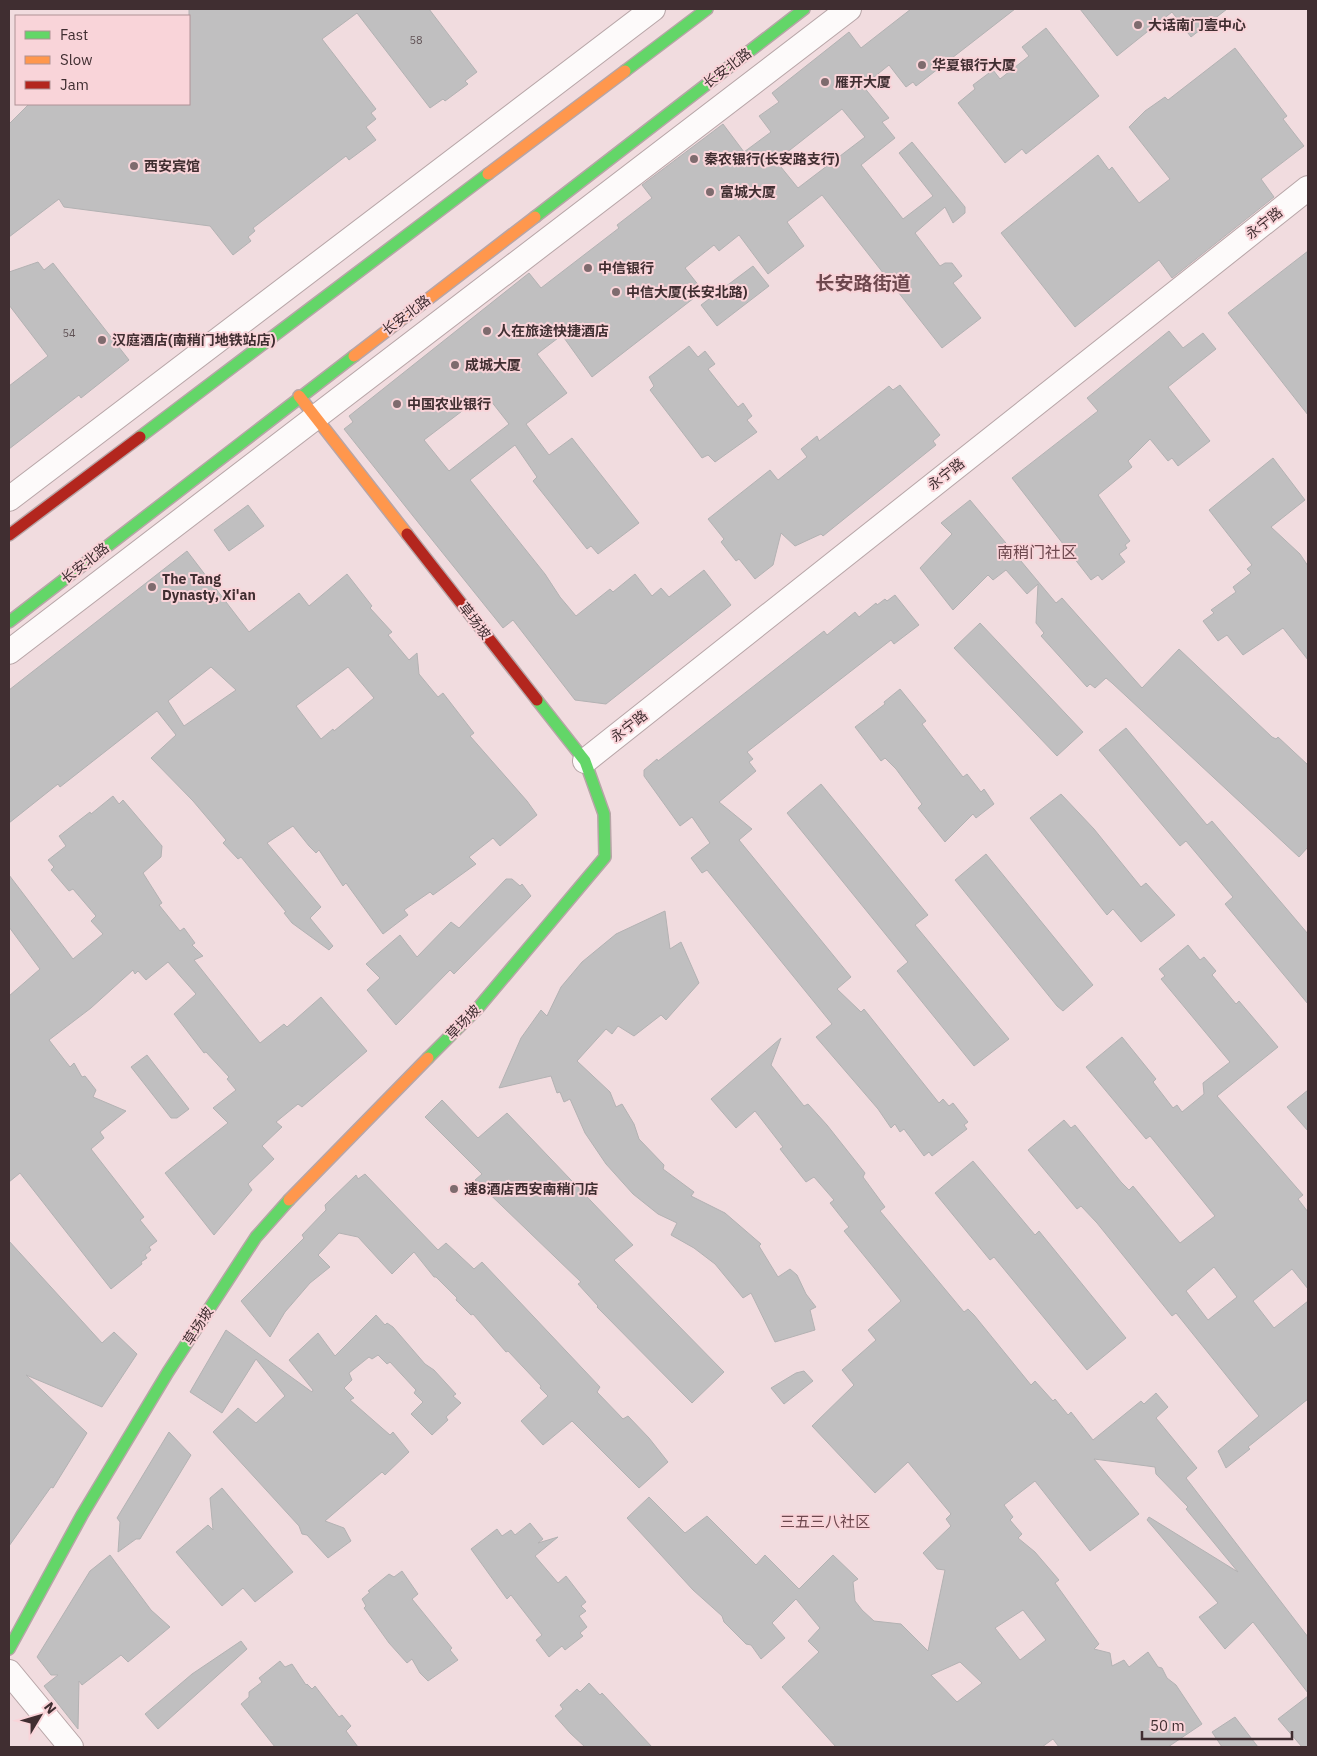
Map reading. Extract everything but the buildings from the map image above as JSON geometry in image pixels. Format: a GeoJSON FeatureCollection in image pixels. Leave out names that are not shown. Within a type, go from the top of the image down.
{"type":"FeatureCollection","features":[{"type":"Feature","properties":{"kind":"main road"},"geometry":{"type":"LineString","coordinates":[[9,535],[706,9]]}},
{"type":"Feature","properties":{"kind":"main road","name":"长安北路"},"geometry":{"type":"LineString","coordinates":[[9,622],[299,396],[804,9]]}},
{"type":"Feature","properties":{"kind":"main road","name":"草场坡"},"geometry":{"type":"LineString","coordinates":[[9,1649],[87,1507],[168,1372],[256,1237],[306,1180],[478,1008],[605,857],[604,814],[585,761],[299,396]]}},
{"type":"Feature","properties":{"kind":"street"},"geometry":{"type":"LineString","coordinates":[[9,499],[653,9]]}},
{"type":"Feature","properties":{"kind":"street"},"geometry":{"type":"LineString","coordinates":[[9,652],[849,9]]}},
{"type":"Feature","properties":{"kind":"street","name":"永宁路"},"geometry":{"type":"LineString","coordinates":[[585,761],[1308,188]]}},
{"type":"Feature","properties":{"kind":"street"},"geometry":{"type":"LineString","coordinates":[[9,1672],[71,1747]]}},
{"type":"Feature","properties":{"kind":"traffic: fast"},"geometry":{"type":"LineString","coordinates":[[625,71],[707,9]]}},
{"type":"Feature","properties":{"kind":"traffic: fast"},"geometry":{"type":"LineString","coordinates":[[535,217],[804,9]]}},
{"type":"Feature","properties":{"kind":"traffic: fast"},"geometry":{"type":"LineString","coordinates":[[140,437],[488,174]]}},
{"type":"Feature","properties":{"kind":"traffic: fast"},"geometry":{"type":"LineString","coordinates":[[9,622],[354,356]]}},
{"type":"Feature","properties":{"kind":"traffic: fast"},"geometry":{"type":"LineString","coordinates":[[428,1058],[478,1008],[605,857],[604,814],[585,761],[537,700]]}},
{"type":"Feature","properties":{"kind":"traffic: fast"},"geometry":{"type":"LineString","coordinates":[[9,1649],[82,1515],[168,1372],[256,1237],[289,1200]]}},
{"type":"Feature","properties":{"kind":"traffic: slow"},"geometry":{"type":"LineString","coordinates":[[488,174],[625,71]]}},
{"type":"Feature","properties":{"kind":"traffic: slow"},"geometry":{"type":"LineString","coordinates":[[354,356],[535,217]]}},
{"type":"Feature","properties":{"kind":"traffic: slow"},"geometry":{"type":"LineString","coordinates":[[299,396],[407,534]]}},
{"type":"Feature","properties":{"kind":"traffic: slow"},"geometry":{"type":"LineString","coordinates":[[289,1200],[428,1058]]}},
{"type":"Feature","properties":{"kind":"traffic: jam"},"geometry":{"type":"LineString","coordinates":[[9,535],[140,437]]}},
{"type":"Feature","properties":{"kind":"traffic: jam"},"geometry":{"type":"LineString","coordinates":[[407,534],[537,700]]}},
{"type":"Feature","properties":{"kind":"place","name":"大话南门壹中心"},"geometry":{"type":"Point","coordinates":[1138,25]}},
{"type":"Feature","properties":{"kind":"place","name":"华夏银行大厦"},"geometry":{"type":"Point","coordinates":[922,65]}},
{"type":"Feature","properties":{"kind":"place","name":"雁开大厦"},"geometry":{"type":"Point","coordinates":[825,82]}},
{"type":"Feature","properties":{"kind":"place","name":"秦农银行(长安路支行)"},"geometry":{"type":"Point","coordinates":[694,159]}},
{"type":"Feature","properties":{"kind":"place","name":"西安宾馆"},"geometry":{"type":"Point","coordinates":[134,166]}},
{"type":"Feature","properties":{"kind":"place","name":"富城大厦"},"geometry":{"type":"Point","coordinates":[710,192]}},
{"type":"Feature","properties":{"kind":"place","name":"中信银行"},"geometry":{"type":"Point","coordinates":[588,268]}},
{"type":"Feature","properties":{"kind":"place","name":"中信大厦(长安北路)"},"geometry":{"type":"Point","coordinates":[616,292]}},
{"type":"Feature","properties":{"kind":"place","name":"人在旅途快捷酒店"},"geometry":{"type":"Point","coordinates":[487,331]}},
{"type":"Feature","properties":{"kind":"place","name":"汉庭酒店(南稍门地铁站店)"},"geometry":{"type":"Point","coordinates":[102,340]}},
{"type":"Feature","properties":{"kind":"place","name":"成城大厦"},"geometry":{"type":"Point","coordinates":[455,365]}},
{"type":"Feature","properties":{"kind":"place","name":"中国农业银行"},"geometry":{"type":"Point","coordinates":[397,404]}},
{"type":"Feature","properties":{"kind":"place","name":"The Tang Dynasty, Xi'an"},"geometry":{"type":"Point","coordinates":[152,587]}},
{"type":"Feature","properties":{"kind":"place","name":"速8酒店西安南稍门店"},"geometry":{"type":"Point","coordinates":[454,1189]}},
{"type":"Feature","properties":{"kind":"district","name":"长安路街道"},"geometry":{"type":"Point","coordinates":[863,283]}},
{"type":"Feature","properties":{"kind":"district","name":"南稍门社区"},"geometry":{"type":"Point","coordinates":[1037,552]}},
{"type":"Feature","properties":{"kind":"district","name":"三五三八社区"},"geometry":{"type":"Point","coordinates":[825,1521]}}]}
